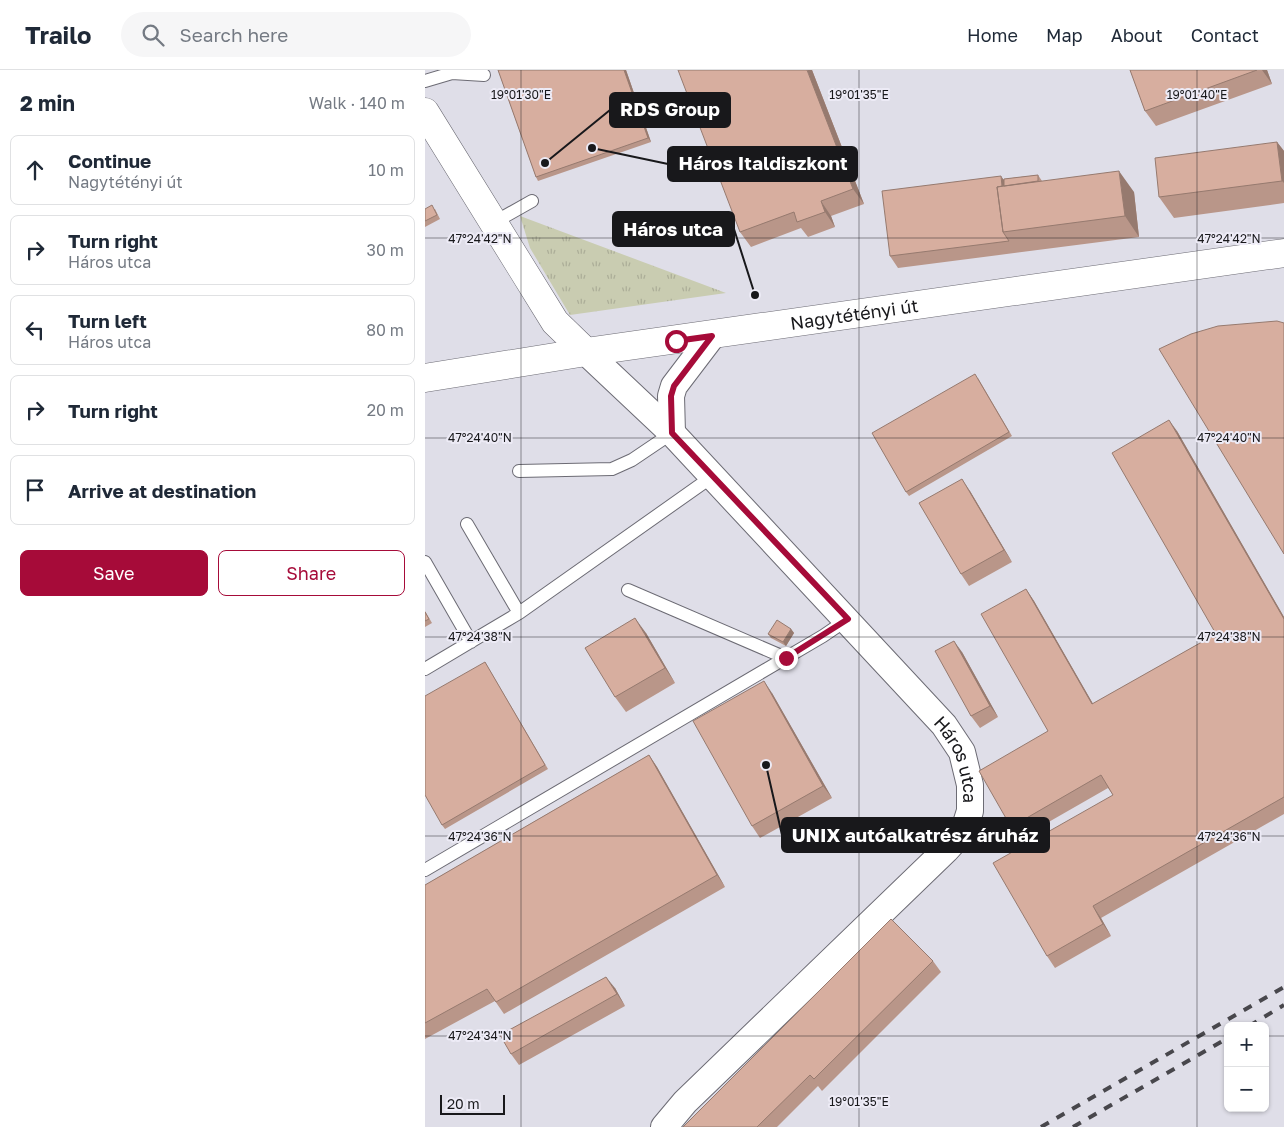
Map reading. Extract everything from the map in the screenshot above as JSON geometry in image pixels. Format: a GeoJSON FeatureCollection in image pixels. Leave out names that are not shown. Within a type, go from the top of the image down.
{"type":"FeatureCollection","features":[{"type":"Feature","properties":{"kind":"main road","name":"Háros utca"},"geometry":{"type":"LineString","coordinates":[[425,112],[555,322],[586,352]]}},
{"type":"Feature","properties":{"kind":"main road","name":"Nagytétényi út"},"geometry":{"type":"LineString","coordinates":[[425,378],[586,352],[712,336],[1284,253]]}},
{"type":"Feature","properties":{"kind":"street"},"geometry":{"type":"LineString","coordinates":[[672,433],[671,396],[674,386],[712,336]]}},
{"type":"Feature","properties":{"kind":"street","name":"Háros utca"},"geometry":{"type":"LineString","coordinates":[[586,352],[672,433],[848,619],[944,725],[962,752],[970,785],[970,810],[964,830],[946,850],[685,1102],[664,1127]]}},
{"type":"Feature","properties":{"kind":"lane"},"geometry":{"type":"LineString","coordinates":[[425,81],[452,73],[484,76]]}},
{"type":"Feature","properties":{"kind":"lane"},"geometry":{"type":"LineString","coordinates":[[493,223],[532,201]]}},
{"type":"Feature","properties":{"kind":"lane"},"geometry":{"type":"LineString","coordinates":[[519,471],[612,469],[632,460],[672,433]]}},
{"type":"Feature","properties":{"kind":"lane"},"geometry":{"type":"LineString","coordinates":[[425,669],[519,613],[713,476]]}},
{"type":"Feature","properties":{"kind":"lane"},"geometry":{"type":"LineString","coordinates":[[467,524],[519,613]]}},
{"type":"Feature","properties":{"kind":"lane"},"geometry":{"type":"LineString","coordinates":[[425,562],[471,642]]}},
{"type":"Feature","properties":{"kind":"lane"},"geometry":{"type":"LineString","coordinates":[[627,590],[786,658]]}},
{"type":"Feature","properties":{"kind":"lane"},"geometry":{"type":"LineString","coordinates":[[425,870],[786,658],[848,619]]}},
{"type":"Feature","properties":{"kind":"green space"},"geometry":{"type":"Polygon","coordinates":[[[520,216],[726,293],[570,315],[530,248],[520,216]]]}},
{"type":"Feature","properties":{"kind":"building"},"geometry":{"type":"Polygon","coordinates":[[[498,70],[624,70],[648,138],[536,177],[498,70]]]}},
{"type":"Feature","properties":{"kind":"building"},"geometry":{"type":"Polygon","coordinates":[[[678,70],[807,70],[853,189],[821,201],[825,212],[797,222],[794,212],[740,232],[678,70]]]}},
{"type":"Feature","properties":{"kind":"building"},"geometry":{"type":"Polygon","coordinates":[[[1130,70],[1257,70],[1145,111],[1130,70]]]}},
{"type":"Feature","properties":{"kind":"building"},"geometry":{"type":"Polygon","coordinates":[[[1277,142],[1282,181],[1159,197],[1155,158],[1277,142]]]}},
{"type":"Feature","properties":{"kind":"building"},"geometry":{"type":"Polygon","coordinates":[[[1119,171],[1125,216],[1003,232],[997,187],[1119,171]]]}},
{"type":"Feature","properties":{"kind":"building"},"geometry":{"type":"Polygon","coordinates":[[[1038,175],[1038,181],[1004,186],[1004,179],[1038,175]]]}},
{"type":"Feature","properties":{"kind":"building"},"geometry":{"type":"Polygon","coordinates":[[[1001,176],[1002,186],[997,187],[1003,232],[1009,241],[890,256],[882,191],[1001,176]]]}},
{"type":"Feature","properties":{"kind":"building"},"geometry":{"type":"Polygon","coordinates":[[[432,205],[437,215],[425,221],[425,209],[432,205]]]}},
{"type":"Feature","properties":{"kind":"building"},"geometry":{"type":"Polygon","coordinates":[[[1277,321],[1284,323],[1284,554],[1159,349],[1191,334],[1218,326],[1277,321]]]}},
{"type":"Feature","properties":{"kind":"building"},"geometry":{"type":"Polygon","coordinates":[[[975,374],[1009,432],[906,492],[872,433],[975,374]]]}},
{"type":"Feature","properties":{"kind":"building"},"geometry":{"type":"Polygon","coordinates":[[[1169,420],[1284,619],[1284,797],[1093,906],[1103,924],[1047,956],[993,863],[1113,795],[1101,775],[1011,827],[979,771],[1048,731],[981,614],[1026,589],[1092,704],[1216,634],[1112,453],[1169,420]]]}},
{"type":"Feature","properties":{"kind":"building"},"geometry":{"type":"Polygon","coordinates":[[[962,479],[1004,550],[961,574],[919,503],[962,479]]]}},
{"type":"Feature","properties":{"kind":"building"},"geometry":{"type":"Polygon","coordinates":[[[425,612],[429,619],[425,621],[425,612]]]}},
{"type":"Feature","properties":{"kind":"building"},"geometry":{"type":"Polygon","coordinates":[[[635,618],[665,668],[615,697],[585,648],[635,618]]]}},
{"type":"Feature","properties":{"kind":"building"},"geometry":{"type":"Polygon","coordinates":[[[777,620],[791,629],[783,642],[768,634],[777,620]]]}},
{"type":"Feature","properties":{"kind":"building"},"geometry":{"type":"Polygon","coordinates":[[[954,641],[990,706],[971,716],[935,651],[954,641]]]}},
{"type":"Feature","properties":{"kind":"building"},"geometry":{"type":"Polygon","coordinates":[[[485,662],[545,765],[442,825],[425,795],[425,696],[485,662]]]}},
{"type":"Feature","properties":{"kind":"building"},"geometry":{"type":"Polygon","coordinates":[[[764,681],[823,786],[752,826],[693,721],[764,681]]]}},
{"type":"Feature","properties":{"kind":"building"},"geometry":{"type":"Polygon","coordinates":[[[649,755],[717,875],[496,1002],[487,989],[425,1023],[425,885],[649,755]]]}},
{"type":"Feature","properties":{"kind":"building"},"geometry":{"type":"Polygon","coordinates":[[[891,919],[933,961],[814,1079],[810,1075],[757,1127],[683,1127],[891,919]]]}},
{"type":"Feature","properties":{"kind":"building"},"geometry":{"type":"Polygon","coordinates":[[[606,977],[617,994],[511,1054],[500,1035],[606,977]]]}},
{"type":"Feature","properties":{"kind":"railway"},"geometry":{"type":"LineString","coordinates":[[1041,1127],[1284,987]]}},
{"type":"Feature","properties":{"kind":"railway"},"geometry":{"type":"LineString","coordinates":[[1256,1022],[1284,1005]]}},
{"type":"Feature","properties":{"kind":"railway"},"geometry":{"type":"LineString","coordinates":[[1073,1127],[1224,1040]]}},
{"type":"Feature","properties":{"kind":"place","name":"Háros Italdiszkont"},"geometry":{"type":"Point","coordinates":[592,148]}},
{"type":"Feature","properties":{"kind":"place","name":"RDS Group"},"geometry":{"type":"Point","coordinates":[545,163]}},
{"type":"Feature","properties":{"kind":"place","name":"Háros utca"},"geometry":{"type":"Point","coordinates":[755,295]}},
{"type":"Feature","properties":{"kind":"place","name":"UNIX autóalkatrész áruház"},"geometry":{"type":"Point","coordinates":[766,765]}},
{"type":"Feature","properties":{"kind":"route"},"geometry":{"type":"LineString","coordinates":[[676,341],[712,336],[674,386],[671,396],[672,433],[848,619],[786,658]]}}]}
